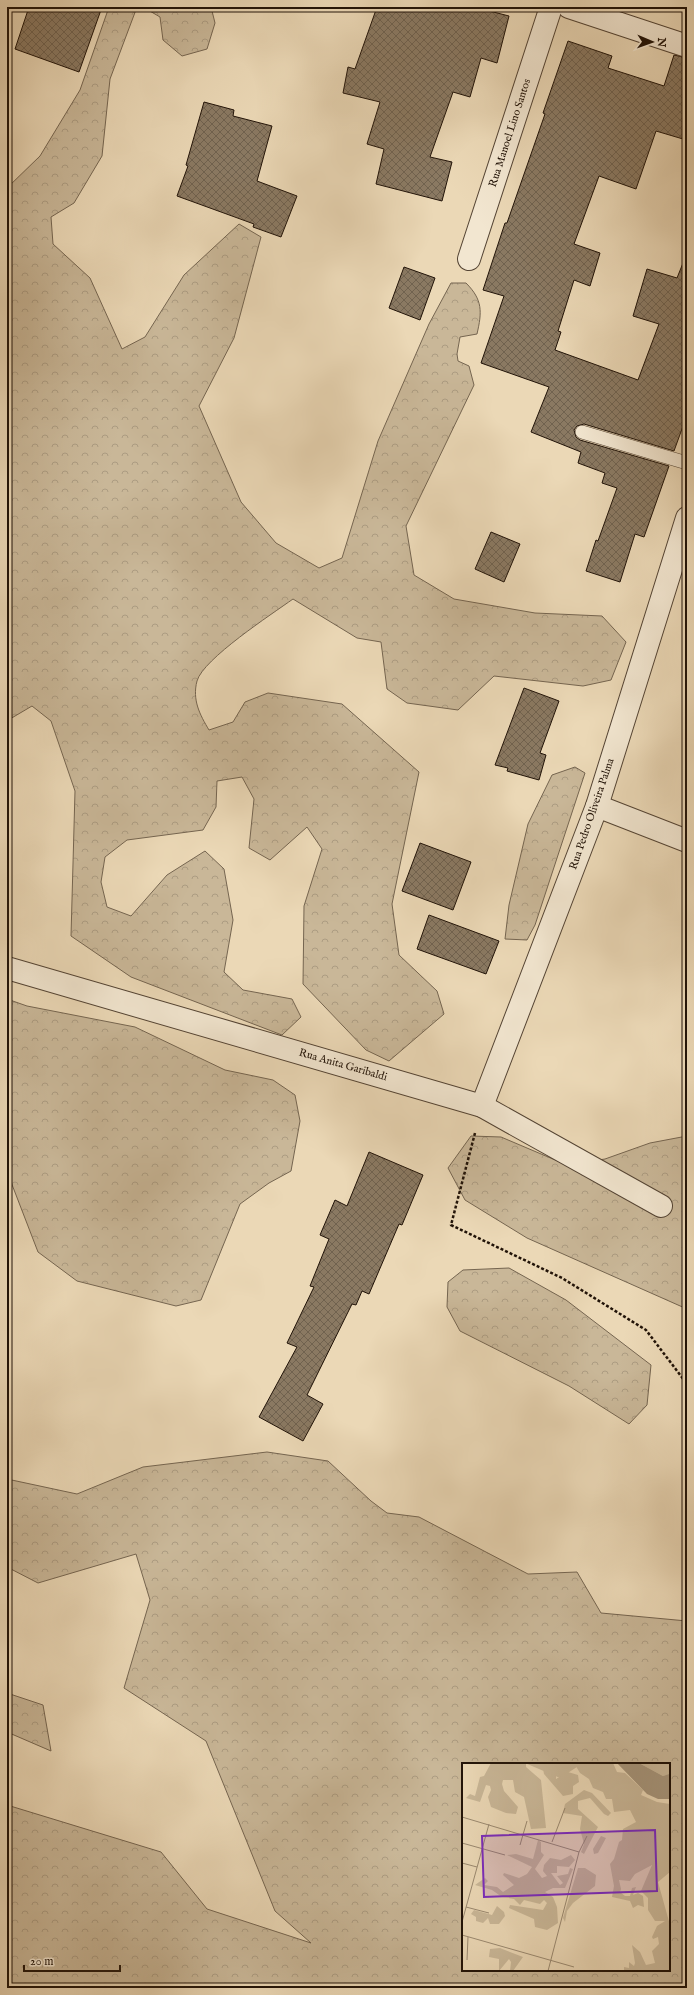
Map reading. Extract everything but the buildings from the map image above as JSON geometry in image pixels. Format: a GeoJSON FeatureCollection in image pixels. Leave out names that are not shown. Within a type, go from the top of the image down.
{"type":"FeatureCollection","features":[{"type":"Feature","properties":{"kind":"street","name":"Rua Manoel Lino Santos"},"geometry":{"type":"LineString","coordinates":[[469,259],[551,7]]}},
{"type":"Feature","properties":{"kind":"street"},"geometry":{"type":"LineString","coordinates":[[569,7],[687,46]]}},
{"type":"Feature","properties":{"kind":"street","name":"Rua Pedro Oliveira Palma"},"geometry":{"type":"LineString","coordinates":[[482,1106],[597,806],[687,518]]}},
{"type":"Feature","properties":{"kind":"street"},"geometry":{"type":"LineString","coordinates":[[597,806],[687,841]]}},
{"type":"Feature","properties":{"kind":"street","name":"Rua Anita Garibaldi"},"geometry":{"type":"LineString","coordinates":[[7,968],[482,1106],[661,1206]]}},
{"type":"Feature","properties":{"kind":"lane"},"geometry":{"type":"LineString","coordinates":[[582,432],[687,463]]}},
{"type":"Feature","properties":{"kind":"path"},"geometry":{"type":"LineString","coordinates":[[482,1106],[451,1225],[562,1278],[646,1330],[687,1384]]}},
{"type":"Feature","properties":{"kind":"green space"},"geometry":{"type":"Polygon","coordinates":[[[109,7],[137,7],[110,79],[102,156],[74,203],[51,217],[53,244],[90,278],[122,349],[145,337],[184,275],[239,224],[261,237],[234,338],[199,406],[241,502],[276,543],[319,568],[342,558],[378,441],[429,324],[451,283],[466,283],[476,295],[480,307],[480,319],[477,334],[460,337],[457,354],[458,361],[469,366],[474,385],[406,526],[414,575],[454,599],[535,613],[602,616],[626,642],[611,680],[583,686],[494,676],[458,710],[407,703],[387,689],[381,642],[357,638],[293,599],[224,649],[202,672],[197,681],[196,701],[200,713],[209,730],[233,722],[245,702],[268,693],[342,704],[419,772],[392,904],[399,955],[437,991],[444,1014],[389,1061],[366,1050],[303,984],[304,906],[322,849],[307,827],[270,860],[249,848],[254,799],[242,777],[217,781],[216,807],[203,830],[127,840],[105,857],[101,882],[107,907],[131,916],[167,875],[205,851],[224,869],[233,920],[224,972],[243,990],[292,999],[301,1017],[282,1035],[131,977],[71,936],[75,791],[51,721],[32,706],[10,719],[7,723],[7,188],[40,156],[80,90],[109,7]]]}},
{"type":"Feature","properties":{"kind":"green space"},"geometry":{"type":"Polygon","coordinates":[[[143,7],[211,7],[215,23],[207,49],[182,56],[163,40],[160,17],[143,7]]]}},
{"type":"Feature","properties":{"kind":"green space"},"geometry":{"type":"Polygon","coordinates":[[[575,767],[585,773],[535,925],[527,940],[505,939],[509,905],[528,824],[552,775],[575,767]]]}},
{"type":"Feature","properties":{"kind":"green space"},"geometry":{"type":"Polygon","coordinates":[[[7,999],[27,1006],[135,1027],[225,1070],[273,1080],[295,1095],[300,1121],[291,1171],[269,1183],[240,1204],[201,1300],[176,1306],[77,1281],[38,1252],[11,1182],[7,1179],[7,999]]]}},
{"type":"Feature","properties":{"kind":"green space"},"geometry":{"type":"Polygon","coordinates":[[[471,1136],[501,1137],[567,1165],[605,1159],[650,1143],[687,1136],[687,1309],[527,1238],[465,1200],[448,1168],[471,1136]]]}},
{"type":"Feature","properties":{"kind":"green space"},"geometry":{"type":"Polygon","coordinates":[[[509,1268],[566,1300],[651,1365],[647,1405],[629,1424],[569,1386],[460,1331],[447,1307],[448,1282],[463,1270],[509,1268]]]}},
{"type":"Feature","properties":{"kind":"green space"},"geometry":{"type":"Polygon","coordinates":[[[267,1452],[328,1461],[371,1501],[387,1513],[419,1517],[528,1574],[577,1572],[601,1613],[687,1621],[687,1988],[7,1988],[7,1805],[161,1852],[207,1909],[311,1943],[275,1911],[206,1741],[124,1688],[150,1600],[136,1554],[38,1583],[7,1567],[7,1479],[77,1494],[143,1467],[267,1452]]]}},
{"type":"Feature","properties":{"kind":"green space"},"geometry":{"type":"Polygon","coordinates":[[[7,1693],[43,1705],[51,1751],[7,1732],[7,1693]]]}}]}
